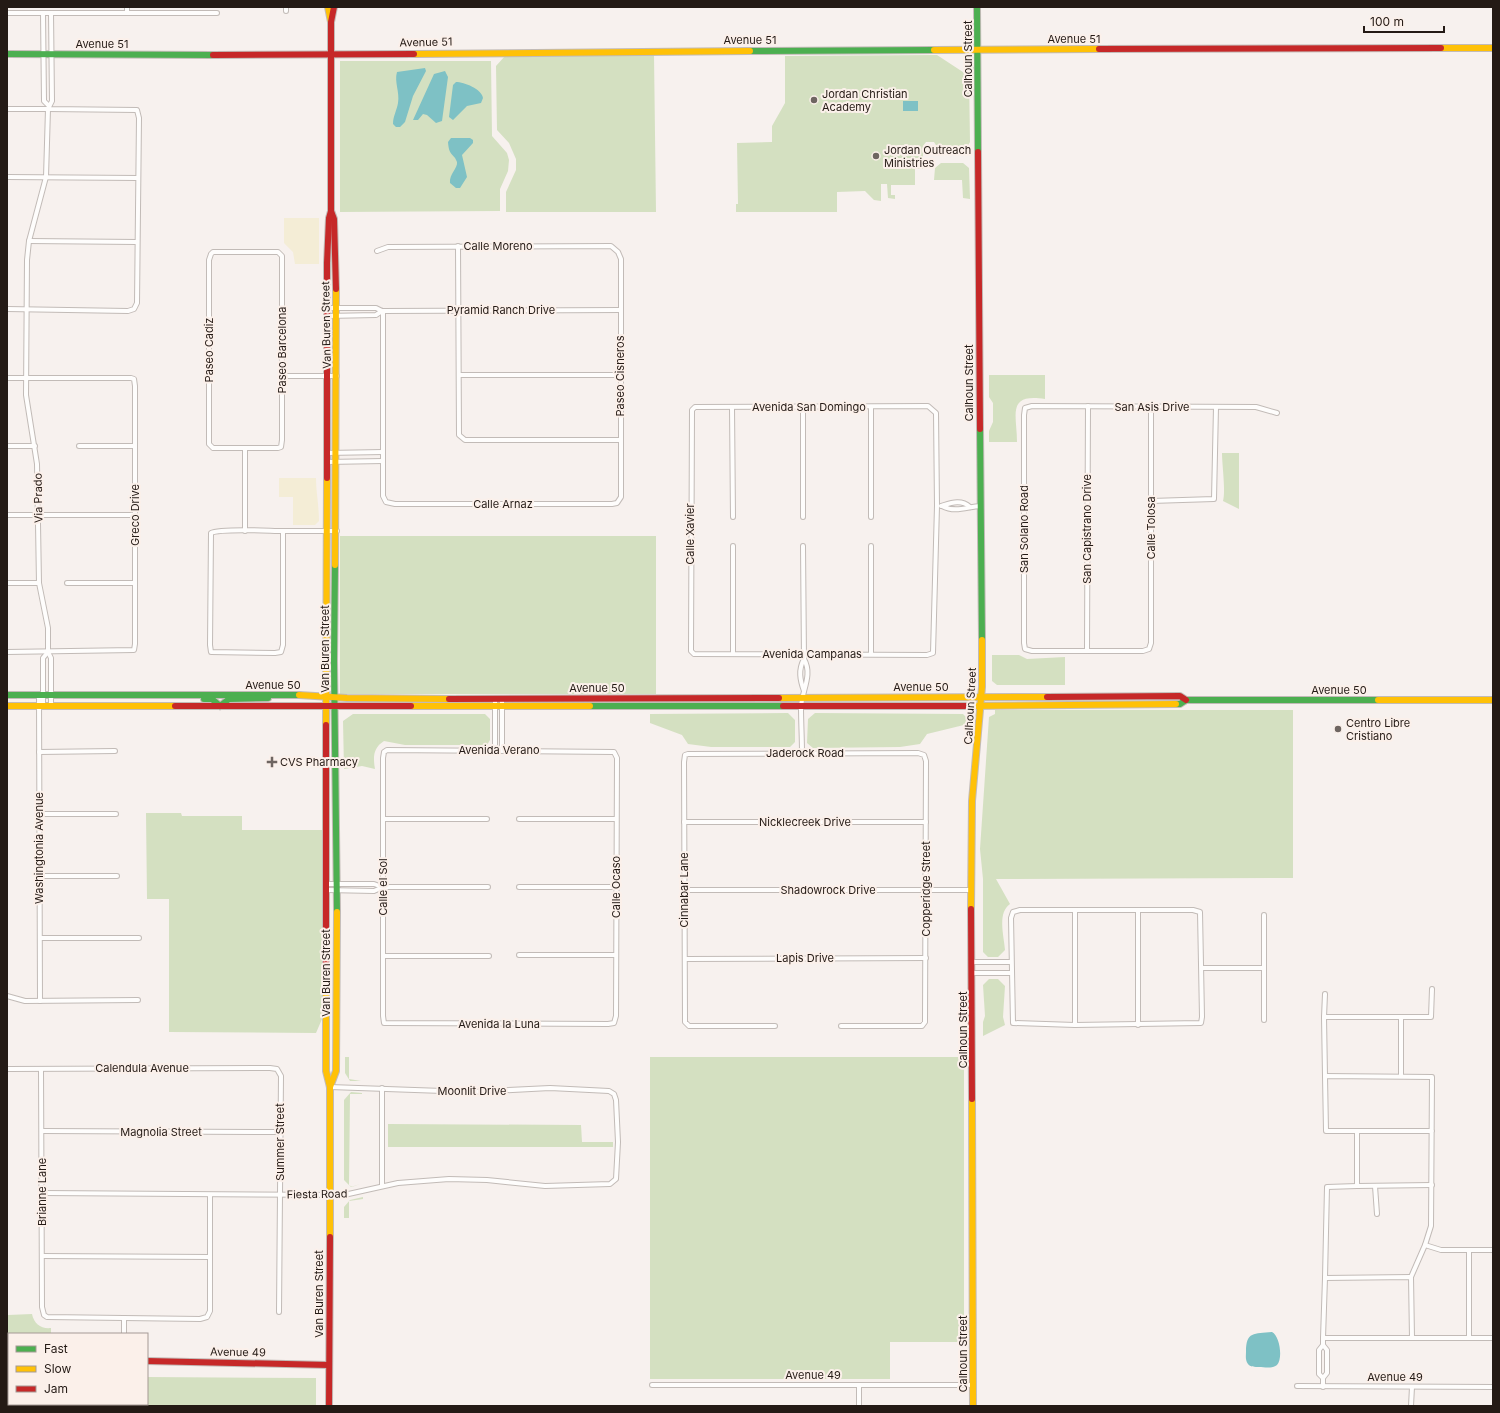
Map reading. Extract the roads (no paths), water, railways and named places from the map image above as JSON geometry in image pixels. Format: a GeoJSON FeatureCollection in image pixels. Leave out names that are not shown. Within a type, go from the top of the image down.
{"type":"FeatureCollection","features":[{"type":"Feature","properties":{"kind":"street"},"geometry":{"type":"LineString","coordinates":[[127,7],[127,13]]}},
{"type":"Feature","properties":{"kind":"street","name":"Van Buren Street"},"geometry":{"type":"LineString","coordinates":[[328,7],[331,22],[332,54],[331,211],[329,218],[327,308],[327,531],[331,697],[334,706],[336,887],[336,1071],[330,1087]]}},
{"type":"Feature","properties":{"kind":"street","name":"Van Buren Street"},"geometry":{"type":"LineString","coordinates":[[331,22],[334,7]]}},
{"type":"Feature","properties":{"kind":"street","name":"Calhoun Street"},"geometry":{"type":"LineString","coordinates":[[973,1406],[972,802],[978,748],[981,697],[978,7]]}},
{"type":"Feature","properties":{"kind":"street"},"geometry":{"type":"LineString","coordinates":[[7,13],[217,13]]}},
{"type":"Feature","properties":{"kind":"street"},"geometry":{"type":"LineString","coordinates":[[43,13],[44,101],[48,107]]}},
{"type":"Feature","properties":{"kind":"street"},"geometry":{"type":"LineString","coordinates":[[48,107],[52,101],[51,13]]}},
{"type":"Feature","properties":{"kind":"street","name":"Avenue 51"},"geometry":{"type":"LineString","coordinates":[[7,54],[332,54],[978,49],[1493,48]]}},
{"type":"Feature","properties":{"kind":"street"},"geometry":{"type":"LineString","coordinates":[[7,109],[48,107],[137,110],[139,118],[136,303],[134,309],[128,311],[7,309]]}},
{"type":"Feature","properties":{"kind":"street","name":"Via Prado"},"geometry":{"type":"LineString","coordinates":[[48,107],[46,177],[29,242],[27,260],[26,378],[27,408],[35,446],[39,583],[48,628],[48,652],[51,658],[51,706]]}},
{"type":"Feature","properties":{"kind":"street"},"geometry":{"type":"LineString","coordinates":[[7,177],[138,178]]}},
{"type":"Feature","properties":{"kind":"street","name":"Van Buren Street"},"geometry":{"type":"LineString","coordinates":[[329,1406],[330,1087],[326,1071],[327,706],[331,697],[337,531],[337,308],[334,219],[331,211]]}},
{"type":"Feature","properties":{"kind":"street"},"geometry":{"type":"LineString","coordinates":[[29,242],[137,242]]}},
{"type":"Feature","properties":{"kind":"street"},"geometry":{"type":"LineString","coordinates":[[458,246],[458,432],[461,438],[469,440],[620,440]]}},
{"type":"Feature","properties":{"kind":"street","name":"Calle Moreno"},"geometry":{"type":"LineString","coordinates":[[377,251],[388,247],[610,246],[618,252]]}},
{"type":"Feature","properties":{"kind":"street","name":"Paseo Cadiz"},"geometry":{"type":"LineString","coordinates":[[245,448],[211,447],[209,440],[211,254],[217,252],[281,254]]}},
{"type":"Feature","properties":{"kind":"street","name":"Paseo Cisneros"},"geometry":{"type":"LineString","coordinates":[[618,252],[621,259],[621,497],[619,500]]}},
{"type":"Feature","properties":{"kind":"street","name":"Paseo Barcelona"},"geometry":{"type":"LineString","coordinates":[[245,448],[281,447],[281,254]]}},
{"type":"Feature","properties":{"kind":"street","name":"Pyramid Ranch Drive"},"geometry":{"type":"LineString","coordinates":[[327,308],[376,308],[382,311],[621,310]]}},
{"type":"Feature","properties":{"kind":"street"},"geometry":{"type":"LineString","coordinates":[[328,462],[383,461],[382,311]]}},
{"type":"Feature","properties":{"kind":"street","name":"Pyramid Ranch Drive"},"geometry":{"type":"LineString","coordinates":[[327,316],[376,315],[382,311]]}},
{"type":"Feature","properties":{"kind":"street"},"geometry":{"type":"LineString","coordinates":[[459,376],[620,375]]}},
{"type":"Feature","properties":{"kind":"street"},"geometry":{"type":"LineString","coordinates":[[282,376],[337,376]]}},
{"type":"Feature","properties":{"kind":"street"},"geometry":{"type":"LineString","coordinates":[[7,378],[26,378]]}},
{"type":"Feature","properties":{"kind":"street","name":"Greco Drive"},"geometry":{"type":"LineString","coordinates":[[26,378],[134,379],[134,650],[48,652]]}},
{"type":"Feature","properties":{"kind":"street","name":"Avenida San Domingo"},"geometry":{"type":"LineString","coordinates":[[691,416],[692,410],[695,407],[928,406],[936,413],[936,506]]}},
{"type":"Feature","properties":{"kind":"street","name":"San Asis Drive"},"geometry":{"type":"LineString","coordinates":[[1025,408],[1088,406],[1260,407],[1278,413]]}},
{"type":"Feature","properties":{"kind":"street","name":"San Capistrano Drive"},"geometry":{"type":"LineString","coordinates":[[1087,651],[1088,406]]}},
{"type":"Feature","properties":{"kind":"street","name":"Calle Tolosa"},"geometry":{"type":"LineString","coordinates":[[1087,651],[1149,649],[1151,643],[1151,406]]}},
{"type":"Feature","properties":{"kind":"street"},"geometry":{"type":"LineString","coordinates":[[732,407],[732,517]]}},
{"type":"Feature","properties":{"kind":"street"},"geometry":{"type":"LineString","coordinates":[[803,407],[803,517]]}},
{"type":"Feature","properties":{"kind":"street"},"geometry":{"type":"LineString","coordinates":[[870,407],[871,517]]}},
{"type":"Feature","properties":{"kind":"street"},"geometry":{"type":"LineString","coordinates":[[1151,501],[1208,501],[1214,499],[1216,407]]}},
{"type":"Feature","properties":{"kind":"street","name":"San Solano Road"},"geometry":{"type":"LineString","coordinates":[[1025,408],[1025,649],[1087,651]]}},
{"type":"Feature","properties":{"kind":"street","name":"Calle Xavier"},"geometry":{"type":"LineString","coordinates":[[691,416],[691,651]]}},
{"type":"Feature","properties":{"kind":"street"},"geometry":{"type":"LineString","coordinates":[[7,446],[35,446]]}},
{"type":"Feature","properties":{"kind":"street"},"geometry":{"type":"LineString","coordinates":[[79,446],[135,446]]}},
{"type":"Feature","properties":{"kind":"street"},"geometry":{"type":"LineString","coordinates":[[245,448],[245,531]]}},
{"type":"Feature","properties":{"kind":"street"},"geometry":{"type":"LineString","coordinates":[[327,453],[383,452]]}},
{"type":"Feature","properties":{"kind":"street","name":"Calle Arnaz"},"geometry":{"type":"LineString","coordinates":[[383,461],[383,496],[386,502],[395,504],[612,504],[619,500]]}},
{"type":"Feature","properties":{"kind":"street"},"geometry":{"type":"LineString","coordinates":[[936,506],[942,506],[948,509],[966,509],[980,506]]}},
{"type":"Feature","properties":{"kind":"street","name":"Avenida Campanas"},"geometry":{"type":"LineString","coordinates":[[691,651],[694,654],[933,653],[936,506]]}},
{"type":"Feature","properties":{"kind":"street"},"geometry":{"type":"LineString","coordinates":[[7,515],[135,515]]}},
{"type":"Feature","properties":{"kind":"street"},"geometry":{"type":"LineString","coordinates":[[283,531],[283,645],[281,652],[211,652],[211,532],[245,531],[283,531],[337,531]]}},
{"type":"Feature","properties":{"kind":"street"},"geometry":{"type":"LineString","coordinates":[[733,546],[733,654]]}},
{"type":"Feature","properties":{"kind":"street"},"geometry":{"type":"LineString","coordinates":[[802,753],[802,706],[803,694],[807,682],[808,666],[804,659],[804,546]]}},
{"type":"Feature","properties":{"kind":"street"},"geometry":{"type":"LineString","coordinates":[[871,546],[871,654]]}},
{"type":"Feature","properties":{"kind":"street"},"geometry":{"type":"LineString","coordinates":[[7,583],[39,583]]}},
{"type":"Feature","properties":{"kind":"street"},"geometry":{"type":"LineString","coordinates":[[67,583],[135,583]]}},
{"type":"Feature","properties":{"kind":"street"},"geometry":{"type":"LineString","coordinates":[[7,652],[48,652]]}},
{"type":"Feature","properties":{"kind":"street","name":"Via Prado"},"geometry":{"type":"LineString","coordinates":[[41,695],[43,658],[48,652]]}},
{"type":"Feature","properties":{"kind":"street"},"geometry":{"type":"LineString","coordinates":[[803,694],[800,682],[800,666],[804,659]]}},
{"type":"Feature","properties":{"kind":"street","name":"Avenue 50"},"geometry":{"type":"LineString","coordinates":[[7,695],[282,695],[498,699],[803,694],[981,697],[1180,696],[1186,700],[1493,700]]}},
{"type":"Feature","properties":{"kind":"street","name":"Washingtonia Avenue"},"geometry":{"type":"LineString","coordinates":[[40,1001],[39,752],[41,695]]}},
{"type":"Feature","properties":{"kind":"street"},"geometry":{"type":"LineString","coordinates":[[150,695],[161,699],[212,699],[220,706],[229,699],[260,699],[282,695]]}},
{"type":"Feature","properties":{"kind":"street"},"geometry":{"type":"LineString","coordinates":[[495,750],[495,706],[498,699]]}},
{"type":"Feature","properties":{"kind":"street"},"geometry":{"type":"LineString","coordinates":[[498,699],[502,706],[502,750]]}},
{"type":"Feature","properties":{"kind":"street","name":"Avenue 50"},"geometry":{"type":"LineString","coordinates":[[7,706],[802,706],[1180,704],[1186,700]]}},
{"type":"Feature","properties":{"kind":"street","name":"Avenida Verano"},"geometry":{"type":"LineString","coordinates":[[384,752],[391,750],[614,752]]}},
{"type":"Feature","properties":{"kind":"street"},"geometry":{"type":"LineString","coordinates":[[39,752],[116,751]]}},
{"type":"Feature","properties":{"kind":"street","name":"Calle el Sol"},"geometry":{"type":"LineString","coordinates":[[384,752],[384,1023]]}},
{"type":"Feature","properties":{"kind":"street","name":"Calle Ocaso"},"geometry":{"type":"LineString","coordinates":[[614,752],[617,758],[616,1016],[614,1023]]}},
{"type":"Feature","properties":{"kind":"street","name":"Jaderock Road"},"geometry":{"type":"LineString","coordinates":[[685,755],[692,753],[918,753],[924,755]]}},
{"type":"Feature","properties":{"kind":"street","name":"Cinnabar Lane"},"geometry":{"type":"LineString","coordinates":[[685,755],[684,890],[686,1024],[775,1026]]}},
{"type":"Feature","properties":{"kind":"street","name":"Copperidge Street"},"geometry":{"type":"LineString","coordinates":[[840,1026],[924,1024],[926,958],[926,822],[924,755]]}},
{"type":"Feature","properties":{"kind":"street"},"geometry":{"type":"LineString","coordinates":[[39,814],[116,814]]}},
{"type":"Feature","properties":{"kind":"street"},"geometry":{"type":"LineString","coordinates":[[383,819],[487,819]]}},
{"type":"Feature","properties":{"kind":"street"},"geometry":{"type":"LineString","coordinates":[[519,819],[616,819]]}},
{"type":"Feature","properties":{"kind":"street","name":"Nicklecreek Drive"},"geometry":{"type":"LineString","coordinates":[[684,822],[926,822]]}},
{"type":"Feature","properties":{"kind":"street"},"geometry":{"type":"LineString","coordinates":[[40,876],[118,876]]}},
{"type":"Feature","properties":{"kind":"street"},"geometry":{"type":"LineString","coordinates":[[327,887],[374,884],[383,887]]}},
{"type":"Feature","properties":{"kind":"street"},"geometry":{"type":"LineString","coordinates":[[327,887],[374,890],[383,887],[488,887]]}},
{"type":"Feature","properties":{"kind":"street"},"geometry":{"type":"LineString","coordinates":[[519,887],[616,887]]}},
{"type":"Feature","properties":{"kind":"street","name":"Shadowrock Drive"},"geometry":{"type":"LineString","coordinates":[[684,890],[972,890]]}},
{"type":"Feature","properties":{"kind":"street"},"geometry":{"type":"LineString","coordinates":[[1074,910],[1075,1025]]}},
{"type":"Feature","properties":{"kind":"street"},"geometry":{"type":"LineString","coordinates":[[1138,910],[1138,1025]]}},
{"type":"Feature","properties":{"kind":"street"},"geometry":{"type":"LineString","coordinates":[[1138,910],[1200,912],[1202,968],[1201,1023],[1075,1025],[1013,1023],[1011,962],[1013,912],[1138,910]]}},
{"type":"Feature","properties":{"kind":"street"},"geometry":{"type":"LineString","coordinates":[[1264,915],[1264,1020]]}},
{"type":"Feature","properties":{"kind":"street"},"geometry":{"type":"LineString","coordinates":[[40,938],[139,938]]}},
{"type":"Feature","properties":{"kind":"street"},"geometry":{"type":"LineString","coordinates":[[519,956],[616,955]]}},
{"type":"Feature","properties":{"kind":"street"},"geometry":{"type":"LineString","coordinates":[[383,956],[489,956]]}},
{"type":"Feature","properties":{"kind":"street","name":"Lapis Drive"},"geometry":{"type":"LineString","coordinates":[[685,959],[926,958]]}},
{"type":"Feature","properties":{"kind":"street"},"geometry":{"type":"LineString","coordinates":[[972,962],[1011,962]]}},
{"type":"Feature","properties":{"kind":"street"},"geometry":{"type":"LineString","coordinates":[[1202,968],[1264,968]]}},
{"type":"Feature","properties":{"kind":"street"},"geometry":{"type":"LineString","coordinates":[[972,973],[1011,973]]}},
{"type":"Feature","properties":{"kind":"street"},"geometry":{"type":"LineString","coordinates":[[1324,1017],[1431,1017],[1432,989]]}},
{"type":"Feature","properties":{"kind":"street"},"geometry":{"type":"LineString","coordinates":[[1324,994],[1326,1131],[1432,1131]]}},
{"type":"Feature","properties":{"kind":"street"},"geometry":{"type":"LineString","coordinates":[[7,996],[25,1001],[138,1000]]}},
{"type":"Feature","properties":{"kind":"street"},"geometry":{"type":"LineString","coordinates":[[1401,1076],[1402,1017]]}},
{"type":"Feature","properties":{"kind":"street","name":"Avenida la Luna"},"geometry":{"type":"LineString","coordinates":[[384,1023],[614,1023]]}},
{"type":"Feature","properties":{"kind":"street","name":"Calendula Avenue"},"geometry":{"type":"LineString","coordinates":[[7,1069],[277,1069]]}},
{"type":"Feature","properties":{"kind":"street","name":"Brianne Lane"},"geometry":{"type":"LineString","coordinates":[[42,1069],[42,1307],[44,1315],[52,1318],[124,1318]]}},
{"type":"Feature","properties":{"kind":"street","name":"Summer Street"},"geometry":{"type":"LineString","coordinates":[[277,1069],[280,1076],[279,1312]]}},
{"type":"Feature","properties":{"kind":"street"},"geometry":{"type":"LineString","coordinates":[[1325,1076],[1432,1077],[1431,1226],[1425,1245],[1411,1277],[1412,1338]]}},
{"type":"Feature","properties":{"kind":"street","name":"Moonlit Drive"},"geometry":{"type":"LineString","coordinates":[[330,1087],[493,1092],[569,1088],[609,1091],[614,1094],[616,1100],[618,1134],[617,1177],[614,1182]]}},
{"type":"Feature","properties":{"kind":"street"},"geometry":{"type":"LineString","coordinates":[[382,1088],[382,1186]]}},
{"type":"Feature","properties":{"kind":"street","name":"Magnolia Street"},"geometry":{"type":"LineString","coordinates":[[42,1131],[280,1132]]}},
{"type":"Feature","properties":{"kind":"street"},"geometry":{"type":"LineString","coordinates":[[1357,1131],[1357,1186]]}},
{"type":"Feature","properties":{"kind":"street","name":"Fiesta Road"},"geometry":{"type":"LineString","coordinates":[[42,1193],[344,1195],[414,1180],[487,1180],[545,1186],[610,1184],[614,1182]]}},
{"type":"Feature","properties":{"kind":"street"},"geometry":{"type":"LineString","coordinates":[[1375,1186],[1376,1214]]}},
{"type":"Feature","properties":{"kind":"street"},"geometry":{"type":"LineString","coordinates":[[1323,1387],[1323,1378],[1327,1373],[1327,1350],[1323,1345],[1323,1338],[1327,1187],[1432,1186]]}},
{"type":"Feature","properties":{"kind":"street"},"geometry":{"type":"LineString","coordinates":[[124,1333],[124,1318],[200,1319],[207,1317],[210,1311],[210,1195]]}},
{"type":"Feature","properties":{"kind":"street"},"geometry":{"type":"LineString","coordinates":[[1425,1245],[1441,1250],[1493,1250]]}},
{"type":"Feature","properties":{"kind":"street"},"geometry":{"type":"LineString","coordinates":[[1469,1250],[1469,1338]]}},
{"type":"Feature","properties":{"kind":"street"},"geometry":{"type":"LineString","coordinates":[[42,1256],[210,1257]]}},
{"type":"Feature","properties":{"kind":"street"},"geometry":{"type":"LineString","coordinates":[[1325,1278],[1411,1277]]}},
{"type":"Feature","properties":{"kind":"street"},"geometry":{"type":"LineString","coordinates":[[1323,1338],[1493,1338]]}},
{"type":"Feature","properties":{"kind":"street"},"geometry":{"type":"LineString","coordinates":[[1323,1345],[1319,1350],[1319,1374],[1323,1378]]}},
{"type":"Feature","properties":{"kind":"street"},"geometry":{"type":"LineString","coordinates":[[1319,1360],[1327,1360]]}},
{"type":"Feature","properties":{"kind":"street","name":"Avenue 49"},"geometry":{"type":"LineString","coordinates":[[148,1361],[252,1362],[329,1365]]}},
{"type":"Feature","properties":{"kind":"street","name":"Avenue 49"},"geometry":{"type":"LineString","coordinates":[[652,1385],[973,1385]]}},
{"type":"Feature","properties":{"kind":"street"},"geometry":{"type":"LineString","coordinates":[[858,1385],[858,1406]]}},
{"type":"Feature","properties":{"kind":"street","name":"Avenue 49"},"geometry":{"type":"LineString","coordinates":[[1297,1386],[1493,1387]]}},
{"type":"Feature","properties":{"kind":"street"},"geometry":{"type":"LineString","coordinates":[[1411,1406],[1412,1387]]}},
{"type":"Feature","properties":{"kind":"water"},"geometry":{"type":"Polygon","coordinates":[[[425,68],[426,71],[413,96],[405,122],[400,127],[396,127],[393,124],[398,99],[396,80],[397,72],[425,68]]]}},
{"type":"Feature","properties":{"kind":"water"},"geometry":{"type":"Polygon","coordinates":[[[445,71],[448,77],[442,121],[436,123],[427,115],[423,114],[418,120],[413,120],[434,74],[445,71]]]}},
{"type":"Feature","properties":{"kind":"water"},"geometry":{"type":"Polygon","coordinates":[[[456,82],[463,83],[476,89],[483,98],[481,103],[467,106],[453,120],[449,117],[453,85],[456,82]]]}},
{"type":"Feature","properties":{"kind":"water"},"geometry":{"type":"Polygon","coordinates":[[[903,101],[918,101],[918,111],[903,111],[903,101]]]}},
{"type":"Feature","properties":{"kind":"water"},"geometry":{"type":"Polygon","coordinates":[[[451,138],[470,138],[473,140],[473,143],[462,155],[467,177],[460,188],[456,188],[450,183],[457,164],[454,157],[450,153],[448,142],[451,138]]]}},
{"type":"Feature","properties":{"kind":"water"},"geometry":{"type":"Polygon","coordinates":[[[1272,1332],[1277,1338],[1280,1348],[1280,1358],[1277,1365],[1268,1368],[1249,1365],[1246,1361],[1246,1345],[1249,1337],[1256,1334],[1272,1332]]]}},
{"type":"Feature","properties":{"kind":"place","name":"Jordan Christian Academy"},"geometry":{"type":"Point","coordinates":[814,100]}},
{"type":"Feature","properties":{"kind":"place","name":"Jordan Outreach Ministries"},"geometry":{"type":"Point","coordinates":[876,156]}},
{"type":"Feature","properties":{"kind":"place","name":"Centro Libre Cristiano"},"geometry":{"type":"Point","coordinates":[1338,729]}},
{"type":"Feature","properties":{"kind":"place","name":"CVS Pharmacy"},"geometry":{"type":"Point","coordinates":[272,762]}}]}
